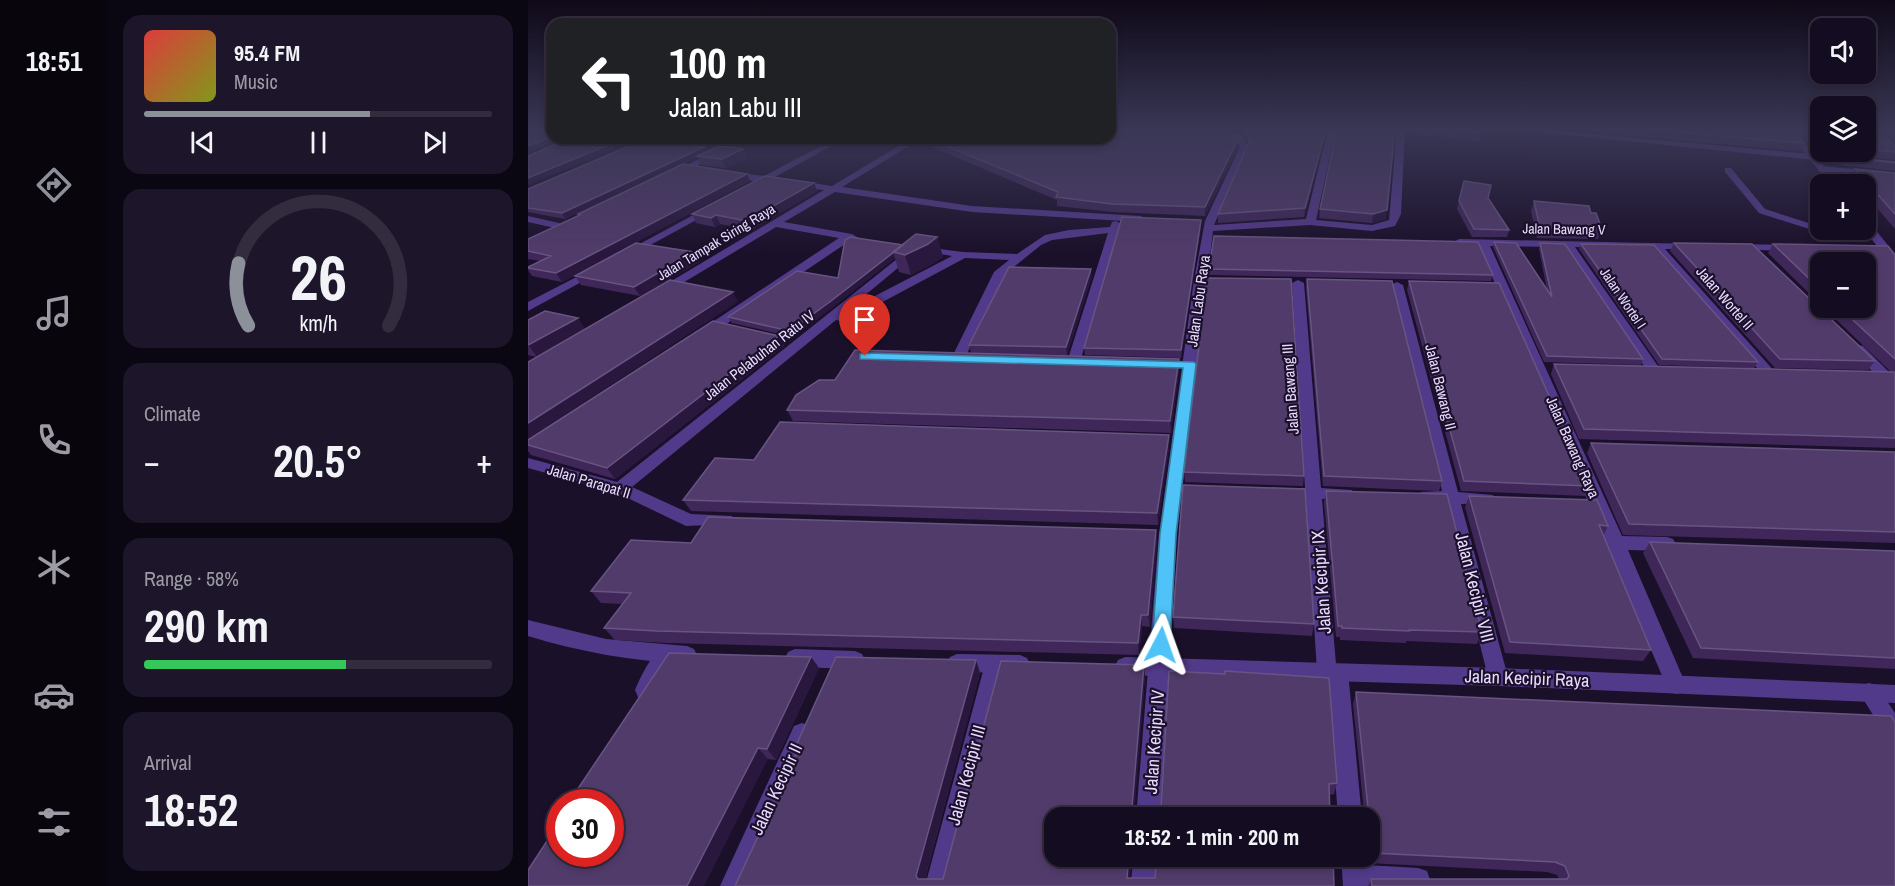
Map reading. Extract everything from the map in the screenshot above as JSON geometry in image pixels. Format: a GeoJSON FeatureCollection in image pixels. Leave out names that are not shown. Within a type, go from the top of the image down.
{"type":"FeatureCollection","features":[{"type":"Feature","properties":{"kind":"street"},"geometry":{"type":"LineString","coordinates":[[668,177],[681,170]]}},
{"type":"Feature","properties":{"kind":"street"},"geometry":{"type":"LineString","coordinates":[[745,190],[782,170]]}},
{"type":"Feature","properties":{"kind":"street","name":"Jalan Tampak Siring Raya"},"geometry":{"type":"LineString","coordinates":[[656,295],[864,170]]}},
{"type":"Feature","properties":{"kind":"street","name":"Jalan Labu Raya"},"geometry":{"type":"LineString","coordinates":[[1159,667],[1162,534],[1180,489],[1175,440],[1184,364],[1206,280],[1207,226],[1233,170]]}},
{"type":"Feature","properties":{"kind":"street"},"geometry":{"type":"LineString","coordinates":[[1310,222],[1322,170]]}},
{"type":"Feature","properties":{"kind":"street"},"geometry":{"type":"LineString","coordinates":[[1207,226],[1310,222],[1367,228],[1383,227],[1394,221],[1398,170]]}},
{"type":"Feature","properties":{"kind":"street"},"geometry":{"type":"LineString","coordinates":[[1858,170],[1895,176]]}},
{"type":"Feature","properties":{"kind":"street"},"geometry":{"type":"LineString","coordinates":[[721,172],[972,209],[1154,219]]}},
{"type":"Feature","properties":{"kind":"street"},"geometry":{"type":"LineString","coordinates":[[528,307],[725,201]]}},
{"type":"Feature","properties":{"kind":"street"},"geometry":{"type":"LineString","coordinates":[[1074,362],[1118,218]]}},
{"type":"Feature","properties":{"kind":"street"},"geometry":{"type":"LineString","coordinates":[[528,219],[564,227]]}},
{"type":"Feature","properties":{"kind":"street"},"geometry":{"type":"LineString","coordinates":[[546,235],[574,222]]}},
{"type":"Feature","properties":{"kind":"street"},"geometry":{"type":"LineString","coordinates":[[696,339],[854,237],[776,224]]}},
{"type":"Feature","properties":{"kind":"street"},"geometry":{"type":"LineString","coordinates":[[1207,226],[1255,237]]}},
{"type":"Feature","properties":{"kind":"street"},"geometry":{"type":"LineString","coordinates":[[958,359],[1000,272],[1037,243],[1049,237],[1069,233],[1114,230]]}},
{"type":"Feature","properties":{"kind":"street"},"geometry":{"type":"LineString","coordinates":[[1876,238],[1895,261]]}},
{"type":"Feature","properties":{"kind":"street","name":"Jalan Bawang V"},"geometry":{"type":"LineString","coordinates":[[1447,242],[1704,246]]}},
{"type":"Feature","properties":{"kind":"street","name":"Jalan Bawang Raya"},"geometry":{"type":"LineString","coordinates":[[1483,243],[1495,287],[1544,368],[1579,447],[1598,504],[1676,685]]}},
{"type":"Feature","properties":{"kind":"street","name":"Jalan Wortel I"},"geometry":{"type":"LineString","coordinates":[[1568,244],[1659,370],[1630,369]]}},
{"type":"Feature","properties":{"kind":"street","name":"Jalan Wortel II"},"geometry":{"type":"LineString","coordinates":[[1656,244],[1775,373],[1746,372]]}},
{"type":"Feature","properties":{"kind":"street","name":"Jalan Pelabuhan Ratu IV"},"geometry":{"type":"LineString","coordinates":[[620,488],[812,335],[912,247],[963,255]]}},
{"type":"Feature","properties":{"kind":"street"},"geometry":{"type":"LineString","coordinates":[[1728,247],[1798,248]]}},
{"type":"Feature","properties":{"kind":"street"},"geometry":{"type":"LineString","coordinates":[[1752,247],[1769,263]]}},
{"type":"Feature","properties":{"kind":"street"},"geometry":{"type":"LineString","coordinates":[[1866,250],[1884,250]]}},
{"type":"Feature","properties":{"kind":"street"},"geometry":{"type":"LineString","coordinates":[[812,335],[963,255],[1019,257]]}},
{"type":"Feature","properties":{"kind":"street","name":"Jalan Bawang III"},"geometry":{"type":"LineString","coordinates":[[1298,282],[1314,494]]}},
{"type":"Feature","properties":{"kind":"street","name":"Jalan Bawang II"},"geometry":{"type":"LineString","coordinates":[[1397,285],[1452,497]]}},
{"type":"Feature","properties":{"kind":"street"},"geometry":{"type":"LineString","coordinates":[[716,326],[737,330]]}},
{"type":"Feature","properties":{"kind":"street"},"geometry":{"type":"LineString","coordinates":[[1844,336],[1891,377]]}},
{"type":"Feature","properties":{"kind":"street"},"geometry":{"type":"LineString","coordinates":[[778,339],[799,344]]}},
{"type":"Feature","properties":{"kind":"street"},"geometry":{"type":"LineString","coordinates":[[1863,376],[1891,377]]}},
{"type":"Feature","properties":{"kind":"street","name":"Jalan Parapat II"},"geometry":{"type":"LineString","coordinates":[[528,463],[620,488],[683,516],[686,520],[747,521]]}},
{"type":"Feature","properties":{"kind":"street"},"geometry":{"type":"LineString","coordinates":[[1268,492],[1360,495]]}},
{"type":"Feature","properties":{"kind":"street","name":"Jalan Kecipir IX"},"geometry":{"type":"LineString","coordinates":[[1314,494],[1349,807]]}},
{"type":"Feature","properties":{"kind":"street"},"geometry":{"type":"LineString","coordinates":[[1406,496],[1508,500]]}},
{"type":"Feature","properties":{"kind":"street","name":"Jalan Kecipir VIII"},"geometry":{"type":"LineString","coordinates":[[1452,497],[1498,676]]}},
{"type":"Feature","properties":{"kind":"street"},"geometry":{"type":"LineString","coordinates":[[1575,502],[1598,504]]}},
{"type":"Feature","properties":{"kind":"street"},"geometry":{"type":"LineString","coordinates":[[1616,543],[1686,545]]}},
{"type":"Feature","properties":{"kind":"street"},"geometry":{"type":"LineString","coordinates":[[528,628],[614,651],[700,656]]}},
{"type":"Feature","properties":{"kind":"street"},"geometry":{"type":"LineString","coordinates":[[636,704],[667,654]]}},
{"type":"Feature","properties":{"kind":"street"},"geometry":{"type":"LineString","coordinates":[[779,658],[870,660]]}},
{"type":"Feature","properties":{"kind":"street"},"geometry":{"type":"LineString","coordinates":[[826,681],[836,659]]}},
{"type":"Feature","properties":{"kind":"street"},"geometry":{"type":"LineString","coordinates":[[938,662],[1042,665]]}},
{"type":"Feature","properties":{"kind":"street","name":"Jalan Kecipir III"},"geometry":{"type":"LineString","coordinates":[[936,886],[995,664]]}},
{"type":"Feature","properties":{"kind":"street","name":"Jalan Kecipir Raya"},"geometry":{"type":"LineString","coordinates":[[1101,666],[1498,676],[1895,694]]}},
{"type":"Feature","properties":{"kind":"street","name":"Jalan Kecipir IV"},"geometry":{"type":"LineString","coordinates":[[1149,807],[1159,667]]}},
{"type":"Feature","properties":{"kind":"street"},"geometry":{"type":"LineString","coordinates":[[1869,692],[1895,731]]}},
{"type":"Feature","properties":{"kind":"street","name":"Jalan Kecipir II"},"geometry":{"type":"LineString","coordinates":[[732,886],[811,713]]}},
{"type":"Feature","properties":{"kind":"street"},"geometry":{"type":"LineString","coordinates":[[1143,886],[1144,867]]}},
{"type":"Feature","properties":{"kind":"street"},"geometry":{"type":"LineString","coordinates":[[1354,873],[1439,881]]}},
{"type":"Feature","properties":{"kind":"lane"},"geometry":{"type":"LineString","coordinates":[[1728,170],[1762,212],[1810,227]]}},
{"type":"Feature","properties":{"kind":"building"},"geometry":{"type":"Polygon","coordinates":[[[528,170],[547,170],[528,178],[528,170]]]}},
{"type":"Feature","properties":{"kind":"building"},"geometry":{"type":"Polygon","coordinates":[[[572,170],[654,170],[562,213],[528,208],[528,189],[572,170]]]}},
{"type":"Feature","properties":{"kind":"building"},"geometry":{"type":"Polygon","coordinates":[[[670,170],[724,170],[747,174],[556,273],[528,268],[551,256],[528,251],[528,239],[580,215],[578,214],[670,170]]]}},
{"type":"Feature","properties":{"kind":"building"},"geometry":{"type":"Polygon","coordinates":[[[1005,170],[1223,170],[1205,207],[1112,204],[1056,197],[1058,192],[1005,170]]]}},
{"type":"Feature","properties":{"kind":"building"},"geometry":{"type":"Polygon","coordinates":[[[1237,170],[1315,170],[1305,208],[1218,214],[1237,170]]]}},
{"type":"Feature","properties":{"kind":"building"},"geometry":{"type":"Polygon","coordinates":[[[1328,170],[1391,170],[1387,210],[1373,214],[1320,209],[1328,170]]]}},
{"type":"Feature","properties":{"kind":"building"},"geometry":{"type":"Polygon","coordinates":[[[1856,170],[1895,173],[1895,214],[1876,193],[1876,174],[1859,174],[1856,170]]]}},
{"type":"Feature","properties":{"kind":"building"},"geometry":{"type":"Polygon","coordinates":[[[765,176],[814,183],[747,221],[716,215],[711,218],[692,214],[765,176]]]}},
{"type":"Feature","properties":{"kind":"building"},"geometry":{"type":"Polygon","coordinates":[[[1464,181],[1491,185],[1488,198],[1509,230],[1474,229],[1459,201],[1464,181]]]}},
{"type":"Feature","properties":{"kind":"building"},"geometry":{"type":"Polygon","coordinates":[[[1534,201],[1589,206],[1591,213],[1596,213],[1602,229],[1540,228],[1534,201]]]}},
{"type":"Feature","properties":{"kind":"building"},"geometry":{"type":"Polygon","coordinates":[[[1122,217],[1201,220],[1181,350],[1084,348],[1122,217]]]}},
{"type":"Feature","properties":{"kind":"building"},"geometry":{"type":"Polygon","coordinates":[[[916,234],[937,237],[905,255],[893,252],[916,234]]]}},
{"type":"Feature","properties":{"kind":"building"},"geometry":{"type":"Polygon","coordinates":[[[1214,236],[1478,242],[1493,275],[1209,269],[1214,236]]]}},
{"type":"Feature","properties":{"kind":"building"},"geometry":{"type":"Polygon","coordinates":[[[850,237],[903,245],[790,331],[728,317],[797,271],[838,278],[845,240],[850,237]]]}},
{"type":"Feature","properties":{"kind":"building"},"geometry":{"type":"Polygon","coordinates":[[[1494,242],[1516,243],[1552,297],[1540,243],[1565,244],[1643,359],[1547,356],[1494,242]]]}},
{"type":"Feature","properties":{"kind":"building"},"geometry":{"type":"Polygon","coordinates":[[[636,243],[694,252],[634,287],[575,276],[636,243]]]}},
{"type":"Feature","properties":{"kind":"building"},"geometry":{"type":"Polygon","coordinates":[[[1674,243],[1752,244],[1810,299],[1810,318],[1830,318],[1875,361],[1780,359],[1674,243]]]}},
{"type":"Feature","properties":{"kind":"building"},"geometry":{"type":"Polygon","coordinates":[[[1581,244],[1654,245],[1758,362],[1662,359],[1581,244]]]}},
{"type":"Feature","properties":{"kind":"building"},"geometry":{"type":"Polygon","coordinates":[[[1773,244],[1888,246],[1895,255],[1895,359],[1851,318],[1876,318],[1876,252],[1810,252],[1810,279],[1773,244]]]}},
{"type":"Feature","properties":{"kind":"building"},"geometry":{"type":"Polygon","coordinates":[[[1009,267],[1091,269],[1066,347],[969,345],[1009,267]]]}},
{"type":"Feature","properties":{"kind":"building"},"geometry":{"type":"Polygon","coordinates":[[[1207,278],[1291,279],[1304,476],[1184,472],[1207,278]]]}},
{"type":"Feature","properties":{"kind":"building"},"geometry":{"type":"Polygon","coordinates":[[[1307,279],[1392,281],[1442,481],[1324,476],[1307,279]]]}},
{"type":"Feature","properties":{"kind":"building"},"geometry":{"type":"Polygon","coordinates":[[[670,280],[733,292],[528,423],[528,362],[670,280]]]}},
{"type":"Feature","properties":{"kind":"building"},"geometry":{"type":"Polygon","coordinates":[[[1409,281],[1499,283],[1589,486],[1464,481],[1409,281]]]}},
{"type":"Feature","properties":{"kind":"building"},"geometry":{"type":"Polygon","coordinates":[[[545,311],[578,318],[528,345],[528,320],[545,311]]]}},
{"type":"Feature","properties":{"kind":"building"},"geometry":{"type":"Polygon","coordinates":[[[713,321],[779,336],[607,468],[528,445],[528,440],[713,321]]]}},
{"type":"Feature","properties":{"kind":"building"},"geometry":{"type":"Polygon","coordinates":[[[855,350],[1179,359],[1170,421],[787,410],[796,395],[819,380],[835,380],[855,350]]]}},
{"type":"Feature","properties":{"kind":"building"},"geometry":{"type":"Polygon","coordinates":[[[1554,364],[1895,372],[1895,438],[1584,429],[1554,364]]]}},
{"type":"Feature","properties":{"kind":"building"},"geometry":{"type":"Polygon","coordinates":[[[780,422],[1169,435],[1157,513],[683,500],[715,458],[754,460],[780,422]]]}},
{"type":"Feature","properties":{"kind":"building"},"geometry":{"type":"Polygon","coordinates":[[[1591,443],[1895,452],[1895,532],[1629,524],[1591,443]]]}},
{"type":"Feature","properties":{"kind":"building"},"geometry":{"type":"Polygon","coordinates":[[[1183,485],[1305,489],[1314,624],[1173,617],[1183,485]]]}},
{"type":"Feature","properties":{"kind":"building"},"geometry":{"type":"Polygon","coordinates":[[[1326,491],[1447,494],[1482,632],[1409,631],[1338,626],[1326,491]]]}},
{"type":"Feature","properties":{"kind":"building"},"geometry":{"type":"Polygon","coordinates":[[[1469,496],[1597,500],[1608,526],[1599,525],[1651,650],[1510,642],[1469,496]]]}},
{"type":"Feature","properties":{"kind":"building"},"geometry":{"type":"Polygon","coordinates":[[[708,517],[1156,530],[1148,615],[1141,615],[1138,643],[604,628],[631,593],[591,591],[631,540],[691,543],[708,517]]]}},
{"type":"Feature","properties":{"kind":"building"},"geometry":{"type":"Polygon","coordinates":[[[1650,542],[1895,551],[1895,658],[1701,648],[1650,542]]]}},
{"type":"Feature","properties":{"kind":"building"},"geometry":{"type":"Polygon","coordinates":[[[669,653],[811,657],[767,749],[758,748],[687,886],[528,886],[528,870],[546,843],[546,867],[624,867],[624,789],[578,789],[669,653]]]}},
{"type":"Feature","properties":{"kind":"building"},"geometry":{"type":"Polygon","coordinates":[[[836,657],[976,660],[916,876],[918,879],[943,879],[1001,661],[1144,665],[1132,807],[1044,807],[1044,867],[1128,867],[1127,878],[1155,878],[1156,867],[1333,867],[1334,886],[735,886],[798,750],[794,750],[836,657]]]}},
{"type":"Feature","properties":{"kind":"building"},"geometry":{"type":"Polygon","coordinates":[[[1169,671],[1225,674],[1225,671],[1329,678],[1337,783],[1329,784],[1330,807],[1161,807],[1169,671]]]}},
{"type":"Feature","properties":{"kind":"building"},"geometry":{"type":"Polygon","coordinates":[[[1356,692],[1891,716],[1895,722],[1895,886],[1372,886],[1371,879],[1567,879],[1569,876],[1565,866],[1555,862],[1380,853],[1380,807],[1368,807],[1356,692]]]}},
{"type":"Feature","properties":{"kind":"route"},"geometry":{"type":"LineString","coordinates":[[865,356],[1190,364],[1168,534],[1161,645]]}}]}
